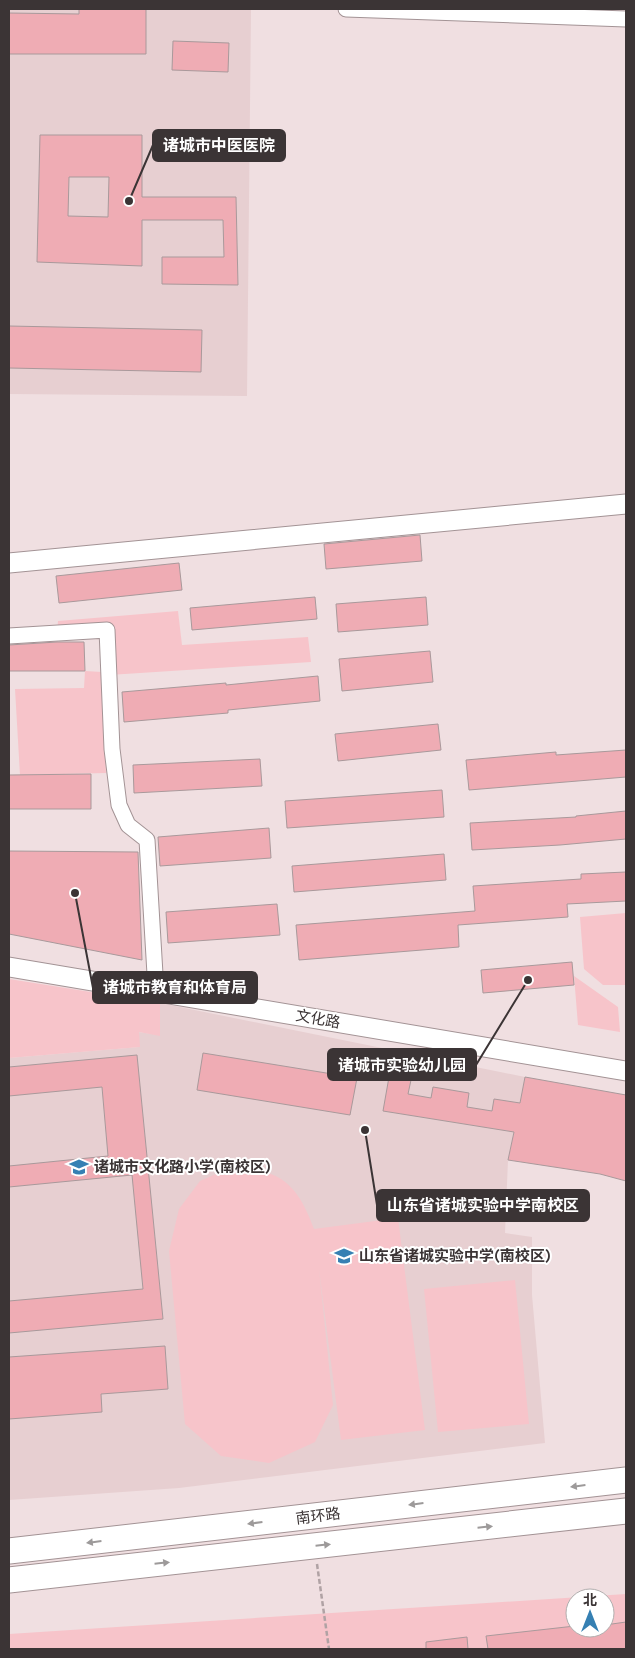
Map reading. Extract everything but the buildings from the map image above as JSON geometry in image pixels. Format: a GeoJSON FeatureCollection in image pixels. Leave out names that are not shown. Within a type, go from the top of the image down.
{"type":"FeatureCollection","features":[{"type":"Feature","properties":{"kind":"highway","name":"南环路"},"geometry":{"type":"LineString","coordinates":[[9,1551],[626,1480]]}},
{"type":"Feature","properties":{"kind":"highway","name":"南环路"},"geometry":{"type":"LineString","coordinates":[[9,1580],[626,1511]]}},
{"type":"Feature","properties":{"kind":"street"},"geometry":{"type":"LineString","coordinates":[[346,9],[626,19]]}},
{"type":"Feature","properties":{"kind":"street"},"geometry":{"type":"LineString","coordinates":[[9,563],[626,504]]}},
{"type":"Feature","properties":{"kind":"street"},"geometry":{"type":"LineString","coordinates":[[9,636],[107,630],[112,749],[119,805],[128,825],[148,840],[156,991]]}},
{"type":"Feature","properties":{"kind":"street","name":"文化路"},"geometry":{"type":"LineString","coordinates":[[9,967],[626,1071]]}},
{"type":"Feature","properties":{"kind":"path"},"geometry":{"type":"LineString","coordinates":[[315,1546],[329,1649]]}},
{"type":"Feature","properties":{"kind":"shaded area"},"geometry":{"type":"Polygon","coordinates":[[[9,9],[251,9],[247,396],[9,394],[9,9]]]}},
{"type":"Feature","properties":{"kind":"shaded area"},"geometry":{"type":"Polygon","coordinates":[[[178,611],[182,645],[308,637],[311,662],[109,675],[107,631],[57,633],[58,621],[178,611]]]}},
{"type":"Feature","properties":{"kind":"shaded area"},"geometry":{"type":"Polygon","coordinates":[[[85,671],[102,672],[106,773],[20,775],[15,689],[84,688],[85,671]]]}},
{"type":"Feature","properties":{"kind":"shaded area"},"geometry":{"type":"Polygon","coordinates":[[[626,913],[626,985],[603,985],[584,969],[580,917],[626,913]]]}},
{"type":"Feature","properties":{"kind":"shaded area"},"geometry":{"type":"Polygon","coordinates":[[[574,976],[618,1007],[620,1032],[578,1025],[574,976]]]}},
{"type":"Feature","properties":{"kind":"shaded area"},"geometry":{"type":"Polygon","coordinates":[[[9,979],[160,1003],[160,1036],[139,1032],[140,1047],[9,1058],[9,979]]]}},
{"type":"Feature","properties":{"kind":"shaded area","name":"山东省诸城实验中学(南校区)"},"geometry":{"type":"Polygon","coordinates":[[[160,1003],[525,1077],[508,1160],[505,1233],[532,1237],[532,1295],[545,1443],[179,1488],[9,1500],[9,1058],[139,1047],[138,1032],[160,1035],[160,1003]]]}},
{"type":"Feature","properties":{"kind":"shaded area"},"geometry":{"type":"Polygon","coordinates":[[[232,1167],[268,1173],[285,1182],[292,1188],[307,1211],[314,1229],[398,1218],[425,1430],[341,1440],[319,1269],[333,1405],[315,1442],[269,1463],[221,1456],[185,1424],[169,1251],[179,1209],[200,1181],[232,1167]]]}},
{"type":"Feature","properties":{"kind":"shaded area"},"geometry":{"type":"Polygon","coordinates":[[[515,1280],[529,1424],[438,1432],[424,1289],[515,1280]]]}},
{"type":"Feature","properties":{"kind":"shaded area"},"geometry":{"type":"Polygon","coordinates":[[[626,1594],[626,1649],[9,1649],[9,1634],[565,1598],[565,1638],[615,1638],[615,1595],[626,1594]]]}},
{"type":"Feature","properties":{"kind":"place","name":"诸城市中医医院"},"geometry":{"type":"Point","coordinates":[129,201]}},
{"type":"Feature","properties":{"kind":"place","name":"诸城市教育和体育局"},"geometry":{"type":"Point","coordinates":[75,893]}},
{"type":"Feature","properties":{"kind":"place","name":"诸城市实验幼儿园"},"geometry":{"type":"Point","coordinates":[528,980]}},
{"type":"Feature","properties":{"kind":"place","name":"山东省诸城实验中学南校区"},"geometry":{"type":"Point","coordinates":[365,1130]}},
{"type":"Feature","properties":{"kind":"place","name":"诸城市文化路小学(南校区)"},"geometry":{"type":"Point","coordinates":[79,1167]}},
{"type":"Feature","properties":{"kind":"place","name":"山东省诸城实验中学(南校区)"},"geometry":{"type":"Point","coordinates":[344,1256]}}]}
